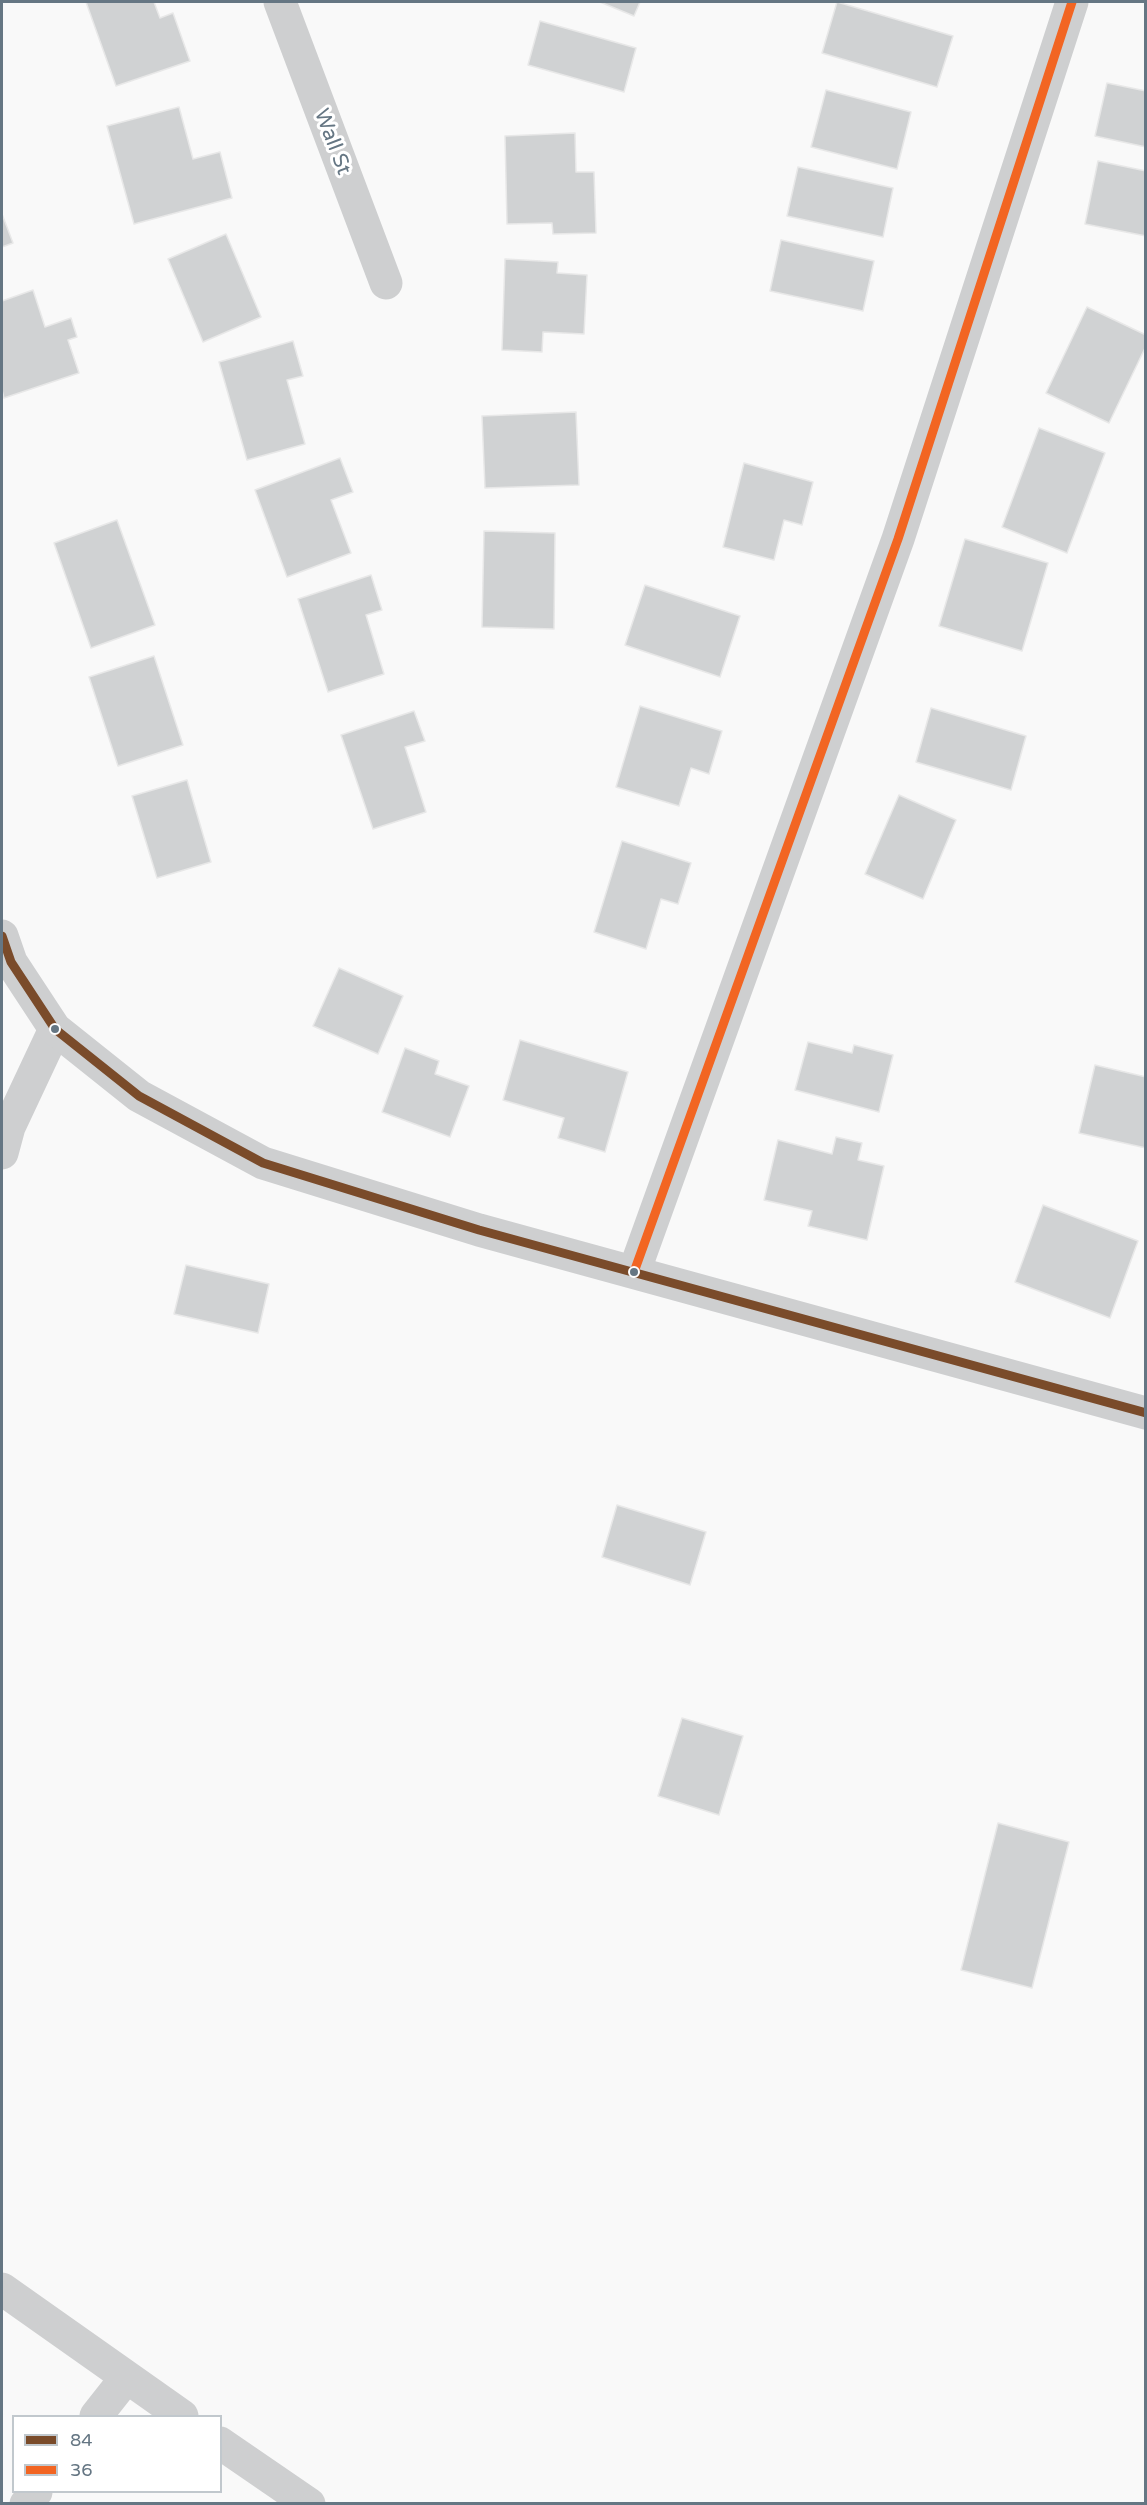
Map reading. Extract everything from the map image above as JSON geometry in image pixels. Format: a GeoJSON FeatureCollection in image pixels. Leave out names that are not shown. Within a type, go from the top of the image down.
{"type":"FeatureCollection","features":[{"type":"Feature","properties":{"kind":"street","name":"Wall St"},"geometry":{"type":"LineString","coordinates":[[280,2],[386,283]]}},
{"type":"Feature","properties":{"kind":"street"},"geometry":{"type":"LineString","coordinates":[[634,1272],[898,539],[1072,2]]}},
{"type":"Feature","properties":{"kind":"street"},"geometry":{"type":"LineString","coordinates":[[2,936],[11,962],[55,1029],[139,1096],[263,1163],[479,1230],[1146,1413]]}},
{"type":"Feature","properties":{"kind":"street"},"geometry":{"type":"LineString","coordinates":[[2,1153],[9,1127],[55,1029]]}},
{"type":"Feature","properties":{"kind":"street"},"geometry":{"type":"LineString","coordinates":[[2,2289],[181,2415]]}},
{"type":"Feature","properties":{"kind":"street"},"geometry":{"type":"LineString","coordinates":[[97,2415],[126,2378]]}},
{"type":"Feature","properties":{"kind":"street"},"geometry":{"type":"LineString","coordinates":[[222,2444],[309,2504]]}},
{"type":"Feature","properties":{"kind":"building"},"geometry":{"type":"Polygon","coordinates":[[[86,2],[154,2],[160,18],[173,13],[190,61],[116,86],[86,2]]]}},
{"type":"Feature","properties":{"kind":"building"},"geometry":{"type":"Polygon","coordinates":[[[600,2],[640,2],[634,16],[600,2]]]}},
{"type":"Feature","properties":{"kind":"building"},"geometry":{"type":"Polygon","coordinates":[[[837,2],[953,36],[937,87],[822,53],[837,2]]]}},
{"type":"Feature","properties":{"kind":"building"},"geometry":{"type":"Polygon","coordinates":[[[540,21],[636,48],[624,92],[528,65],[540,21]]]}},
{"type":"Feature","properties":{"kind":"building"},"geometry":{"type":"Polygon","coordinates":[[[1107,83],[1146,91],[1146,147],[1095,136],[1107,83]]]}},
{"type":"Feature","properties":{"kind":"building"},"geometry":{"type":"Polygon","coordinates":[[[826,90],[911,112],[897,169],[811,147],[826,90]]]}},
{"type":"Feature","properties":{"kind":"building"},"geometry":{"type":"Polygon","coordinates":[[[179,107],[193,159],[220,152],[232,198],[134,224],[107,126],[179,107]]]}},
{"type":"Feature","properties":{"kind":"building"},"geometry":{"type":"Polygon","coordinates":[[[575,133],[576,172],[594,172],[596,233],[553,234],[552,223],[507,224],[505,136],[575,133]]]}},
{"type":"Feature","properties":{"kind":"building"},"geometry":{"type":"Polygon","coordinates":[[[1098,161],[1146,171],[1146,236],[1085,224],[1098,161]]]}},
{"type":"Feature","properties":{"kind":"building"},"geometry":{"type":"Polygon","coordinates":[[[798,167],[893,188],[883,237],[787,216],[798,167]]]}},
{"type":"Feature","properties":{"kind":"building"},"geometry":{"type":"Polygon","coordinates":[[[2,214],[13,243],[2,247],[2,214]]]}},
{"type":"Feature","properties":{"kind":"building"},"geometry":{"type":"Polygon","coordinates":[[[226,234],[261,317],[203,342],[168,259],[226,234]]]}},
{"type":"Feature","properties":{"kind":"building"},"geometry":{"type":"Polygon","coordinates":[[[781,240],[874,261],[863,311],[770,291],[781,240]]]}},
{"type":"Feature","properties":{"kind":"building"},"geometry":{"type":"Polygon","coordinates":[[[505,259],[558,262],[557,273],[587,275],[584,334],[543,332],[542,352],[502,350],[505,259]]]}},
{"type":"Feature","properties":{"kind":"building"},"geometry":{"type":"Polygon","coordinates":[[[33,290],[45,327],[71,318],[77,337],[68,340],[79,373],[4,398],[2,390],[2,301],[33,290]]]}},
{"type":"Feature","properties":{"kind":"building"},"geometry":{"type":"Polygon","coordinates":[[[1087,307],[1146,335],[1146,346],[1109,423],[1046,393],[1087,307]]]}},
{"type":"Feature","properties":{"kind":"building"},"geometry":{"type":"Polygon","coordinates":[[[293,341],[303,376],[287,380],[305,444],[247,460],[219,362],[293,341]]]}},
{"type":"Feature","properties":{"kind":"building"},"geometry":{"type":"Polygon","coordinates":[[[576,412],[579,485],[485,488],[482,416],[576,412]]]}},
{"type":"Feature","properties":{"kind":"building"},"geometry":{"type":"Polygon","coordinates":[[[1039,428],[1105,453],[1067,553],[1002,527],[1039,428]]]}},
{"type":"Feature","properties":{"kind":"building"},"geometry":{"type":"Polygon","coordinates":[[[340,458],[353,492],[331,500],[351,553],[287,577],[255,490],[340,458]]]}},
{"type":"Feature","properties":{"kind":"building"},"geometry":{"type":"Polygon","coordinates":[[[744,463],[813,482],[802,525],[784,520],[774,560],[723,547],[744,463]]]}},
{"type":"Feature","properties":{"kind":"building"},"geometry":{"type":"Polygon","coordinates":[[[117,520],[155,625],[91,648],[54,543],[117,520]]]}},
{"type":"Feature","properties":{"kind":"building"},"geometry":{"type":"Polygon","coordinates":[[[484,531],[555,533],[554,629],[482,627],[484,531]]]}},
{"type":"Feature","properties":{"kind":"building"},"geometry":{"type":"Polygon","coordinates":[[[965,539],[1048,563],[1022,651],[939,626],[965,539]]]}},
{"type":"Feature","properties":{"kind":"building"},"geometry":{"type":"Polygon","coordinates":[[[371,575],[382,610],[366,615],[384,674],[328,692],[298,599],[371,575]]]}},
{"type":"Feature","properties":{"kind":"building"},"geometry":{"type":"Polygon","coordinates":[[[645,585],[740,616],[720,677],[625,645],[645,585]]]}},
{"type":"Feature","properties":{"kind":"building"},"geometry":{"type":"Polygon","coordinates":[[[154,656],[183,745],[118,766],[89,677],[154,656]]]}},
{"type":"Feature","properties":{"kind":"building"},"geometry":{"type":"Polygon","coordinates":[[[640,706],[722,731],[709,774],[691,768],[679,806],[616,787],[640,706]]]}},
{"type":"Feature","properties":{"kind":"building"},"geometry":{"type":"Polygon","coordinates":[[[931,708],[1026,736],[1011,790],[916,762],[931,708]]]}},
{"type":"Feature","properties":{"kind":"building"},"geometry":{"type":"Polygon","coordinates":[[[414,711],[425,741],[405,747],[426,812],[373,829],[341,735],[414,711]]]}},
{"type":"Feature","properties":{"kind":"building"},"geometry":{"type":"Polygon","coordinates":[[[187,780],[211,862],[157,878],[132,796],[187,780]]]}},
{"type":"Feature","properties":{"kind":"building"},"geometry":{"type":"Polygon","coordinates":[[[899,795],[956,820],[923,899],[865,874],[899,795]]]}},
{"type":"Feature","properties":{"kind":"building"},"geometry":{"type":"Polygon","coordinates":[[[622,841],[691,863],[678,904],[661,899],[646,949],[594,932],[622,841]]]}},
{"type":"Feature","properties":{"kind":"building"},"geometry":{"type":"Polygon","coordinates":[[[339,968],[403,996],[378,1054],[313,1026],[339,968]]]}},
{"type":"Feature","properties":{"kind":"building"},"geometry":{"type":"Polygon","coordinates":[[[520,1040],[628,1072],[605,1152],[558,1138],[564,1118],[503,1100],[520,1040]]]}},
{"type":"Feature","properties":{"kind":"building"},"geometry":{"type":"Polygon","coordinates":[[[808,1042],[852,1053],[854,1045],[893,1055],[879,1112],[795,1090],[808,1042]]]}},
{"type":"Feature","properties":{"kind":"building"},"geometry":{"type":"Polygon","coordinates":[[[405,1048],[439,1061],[435,1074],[469,1086],[450,1137],[382,1112],[405,1048]]]}},
{"type":"Feature","properties":{"kind":"building"},"geometry":{"type":"Polygon","coordinates":[[[1095,1065],[1146,1077],[1146,1148],[1079,1133],[1095,1065]]]}},
{"type":"Feature","properties":{"kind":"building"},"geometry":{"type":"Polygon","coordinates":[[[836,1137],[862,1143],[858,1160],[884,1166],[867,1240],[808,1226],[812,1211],[764,1200],[778,1140],[832,1154],[836,1137]]]}},
{"type":"Feature","properties":{"kind":"building"},"geometry":{"type":"Polygon","coordinates":[[[1043,1205],[1138,1241],[1110,1318],[1015,1282],[1043,1205]]]}},
{"type":"Feature","properties":{"kind":"building"},"geometry":{"type":"Polygon","coordinates":[[[186,1265],[269,1284],[258,1333],[174,1314],[186,1265]]]}},
{"type":"Feature","properties":{"kind":"building"},"geometry":{"type":"Polygon","coordinates":[[[617,1505],[706,1532],[690,1585],[602,1557],[617,1505]]]}},
{"type":"Feature","properties":{"kind":"building"},"geometry":{"type":"Polygon","coordinates":[[[682,1718],[743,1736],[719,1815],[658,1796],[682,1718]]]}},
{"type":"Feature","properties":{"kind":"building"},"geometry":{"type":"Polygon","coordinates":[[[998,1823],[1069,1842],[1032,1988],[961,1970],[998,1823]]]}},
{"type":"Feature","properties":{"kind":"transit line","name":"36"},"geometry":{"type":"LineString","coordinates":[[634,1272],[898,539],[1072,2]]}},
{"type":"Feature","properties":{"kind":"transit line","name":"84"},"geometry":{"type":"LineString","coordinates":[[2,936],[11,962],[55,1029],[139,1096],[263,1163],[479,1230],[1146,1413]]}}]}
